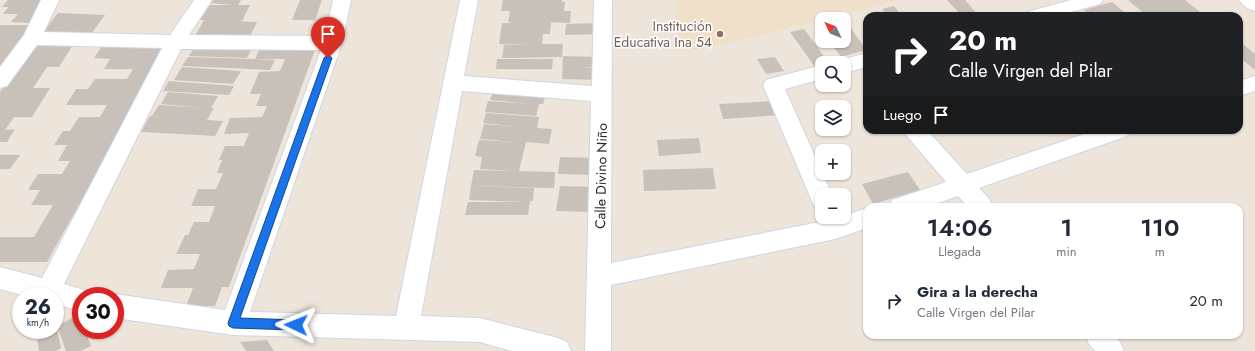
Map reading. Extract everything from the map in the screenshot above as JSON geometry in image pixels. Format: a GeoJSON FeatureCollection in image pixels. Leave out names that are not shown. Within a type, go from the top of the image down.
{"type":"FeatureCollection","features":[{"type":"Feature","properties":{"kind":"street"},"geometry":{"type":"LineString","coordinates":[[0,81],[32,38],[50,0]]}},
{"type":"Feature","properties":{"kind":"street"},"geometry":{"type":"LineString","coordinates":[[50,287],[175,42],[203,0]]}},
{"type":"Feature","properties":{"kind":"street"},"geometry":{"type":"LineString","coordinates":[[233,323],[333,43],[342,0]]}},
{"type":"Feature","properties":{"kind":"street"},"geometry":{"type":"LineString","coordinates":[[406,328],[469,0]]}},
{"type":"Feature","properties":{"kind":"street","name":"Calle Divino Niño"},"geometry":{"type":"LineString","coordinates":[[598,351],[604,0]]}},
{"type":"Feature","properties":{"kind":"street"},"geometry":{"type":"LineString","coordinates":[[1048,12],[1094,0]]}},
{"type":"Feature","properties":{"kind":"street"},"geometry":{"type":"LineString","coordinates":[[1248,0],[1255,5]]}},
{"type":"Feature","properties":{"kind":"street"},"geometry":{"type":"LineString","coordinates":[[32,38],[175,42],[333,43]]}},
{"type":"Feature","properties":{"kind":"street"},"geometry":{"type":"LineString","coordinates":[[815,74],[772,85],[817,188]]}},
{"type":"Feature","properties":{"kind":"street"},"geometry":{"type":"LineString","coordinates":[[453,83],[602,94]]}},
{"type":"Feature","properties":{"kind":"street"},"geometry":{"type":"LineString","coordinates":[[1243,88],[1255,83]]}},
{"type":"Feature","properties":{"kind":"street"},"geometry":{"type":"LineString","coordinates":[[917,134],[978,203]]}},
{"type":"Feature","properties":{"kind":"street"},"geometry":{"type":"LineString","coordinates":[[911,203],[1109,134]]}},
{"type":"Feature","properties":{"kind":"street"},"geometry":{"type":"LineString","coordinates":[[851,220],[863,219]]}},
{"type":"Feature","properties":{"kind":"street"},"geometry":{"type":"LineString","coordinates":[[600,276],[829,224]]}},
{"type":"Feature","properties":{"kind":"street"},"geometry":{"type":"LineString","coordinates":[[0,278],[33,287]]}},
{"type":"Feature","properties":{"kind":"street"},"geometry":{"type":"LineString","coordinates":[[124,307],[233,323],[480,330],[558,351]]}},
{"type":"Feature","properties":{"kind":"street"},"geometry":{"type":"LineString","coordinates":[[1101,339],[1111,351]]}},
{"type":"Feature","properties":{"kind":"shaded area","name":"Institución Educativa Ina 54"},"geometry":{"type":"Polygon","coordinates":[[[676,0],[902,0],[851,13],[815,12],[815,21],[703,49],[679,50],[676,0]]]}},
{"type":"Feature","properties":{"kind":"building"},"geometry":{"type":"Polygon","coordinates":[[[8,0],[49,0],[30,23],[11,22],[18,14],[3,14],[9,7],[2,7],[8,0]]]}},
{"type":"Feature","properties":{"kind":"building"},"geometry":{"type":"Polygon","coordinates":[[[211,0],[241,0],[238,5],[250,5],[242,21],[234,21],[257,22],[249,38],[195,36],[204,20],[200,20],[210,5],[234,5],[209,3],[211,0]]]}},
{"type":"Feature","properties":{"kind":"building"},"geometry":{"type":"Polygon","coordinates":[[[300,0],[322,0],[315,20],[292,20],[300,0]]]}},
{"type":"Feature","properties":{"kind":"building"},"geometry":{"type":"Polygon","coordinates":[[[503,0],[562,0],[562,2],[565,2],[564,11],[571,11],[570,23],[551,22],[550,34],[543,34],[542,44],[563,44],[562,57],[502,58],[504,45],[528,45],[499,44],[502,23],[512,23],[508,22],[510,11],[501,11],[503,0]]]}},
{"type":"Feature","properties":{"kind":"building"},"geometry":{"type":"Polygon","coordinates":[[[947,0],[965,0],[976,12],[958,12],[947,0]]]}},
{"type":"Feature","properties":{"kind":"building"},"geometry":{"type":"Polygon","coordinates":[[[1128,0],[1185,0],[1200,12],[1142,12],[1128,0]]]}},
{"type":"Feature","properties":{"kind":"building"},"geometry":{"type":"Polygon","coordinates":[[[1112,2],[1124,12],[1086,12],[1084,10],[1112,2]]]}},
{"type":"Feature","properties":{"kind":"building"},"geometry":{"type":"Polygon","coordinates":[[[894,6],[899,12],[885,12],[882,9],[894,6]]]}},
{"type":"Feature","properties":{"kind":"building"},"geometry":{"type":"Polygon","coordinates":[[[58,13],[105,15],[91,34],[43,32],[58,13]]]}},
{"type":"Feature","properties":{"kind":"building"},"geometry":{"type":"Polygon","coordinates":[[[601,23],[601,34],[565,35],[566,24],[601,23]]]}},
{"type":"Feature","properties":{"kind":"building"},"geometry":{"type":"Polygon","coordinates":[[[0,25],[31,25],[0,67],[0,25]]]}},
{"type":"Feature","properties":{"kind":"building"},"geometry":{"type":"Polygon","coordinates":[[[851,28],[863,46],[863,51],[840,56],[834,48],[851,48],[851,28]]]}},
{"type":"Feature","properties":{"kind":"building"},"geometry":{"type":"Polygon","coordinates":[[[804,29],[815,44],[815,48],[818,48],[824,56],[815,56],[815,67],[790,32],[804,29]]]}},
{"type":"Feature","properties":{"kind":"building"},"geometry":{"type":"Polygon","coordinates":[[[74,43],[59,67],[47,67],[33,88],[50,88],[32,117],[14,117],[5,130],[15,129],[7,142],[0,142],[0,92],[33,44],[74,43]]]}},
{"type":"Feature","properties":{"kind":"building"},"geometry":{"type":"Polygon","coordinates":[[[196,44],[253,46],[247,58],[189,56],[196,44]]]}},
{"type":"Feature","properties":{"kind":"building"},"geometry":{"type":"Polygon","coordinates":[[[1243,44],[1255,54],[1255,70],[1243,60],[1243,44]]]}},
{"type":"Feature","properties":{"kind":"building"},"geometry":{"type":"Polygon","coordinates":[[[102,46],[168,46],[47,262],[0,262],[0,237],[34,237],[53,205],[31,205],[40,190],[28,190],[38,174],[62,174],[70,161],[58,161],[67,145],[54,145],[63,131],[70,131],[79,117],[100,117],[107,105],[66,105],[76,89],[88,89],[95,79],[127,79],[133,69],[104,69],[110,59],[94,58],[102,46]]]}},
{"type":"Feature","properties":{"kind":"building"},"geometry":{"type":"Polygon","coordinates":[[[316,47],[229,287],[222,287],[215,306],[186,306],[193,288],[161,288],[168,270],[194,269],[200,254],[176,254],[185,235],[188,235],[194,222],[209,222],[215,206],[191,206],[198,189],[216,189],[223,173],[217,173],[222,160],[219,160],[225,146],[244,146],[249,133],[224,134],[230,118],[262,117],[267,106],[256,106],[261,94],[250,94],[259,72],[280,71],[285,59],[255,59],[260,48],[316,47]]]}},
{"type":"Feature","properties":{"kind":"building"},"geometry":{"type":"Polygon","coordinates":[[[563,56],[601,57],[601,67],[577,67],[601,68],[600,80],[562,79],[563,56]]]}},
{"type":"Feature","properties":{"kind":"building"},"geometry":{"type":"Polygon","coordinates":[[[188,57],[275,60],[270,70],[182,66],[188,57]]]}},
{"type":"Feature","properties":{"kind":"building"},"geometry":{"type":"Polygon","coordinates":[[[775,57],[784,71],[766,74],[757,59],[775,57]]]}},
{"type":"Feature","properties":{"kind":"building"},"geometry":{"type":"Polygon","coordinates":[[[497,59],[553,59],[552,69],[496,69],[497,59]]]}},
{"type":"Feature","properties":{"kind":"building"},"geometry":{"type":"Polygon","coordinates":[[[182,67],[241,71],[233,84],[174,80],[182,67]]]}},
{"type":"Feature","properties":{"kind":"building"},"geometry":{"type":"Polygon","coordinates":[[[169,81],[234,86],[229,95],[163,91],[169,81]]]}},
{"type":"Feature","properties":{"kind":"building"},"geometry":{"type":"Polygon","coordinates":[[[494,88],[547,92],[543,104],[539,104],[536,116],[485,112],[488,101],[533,104],[490,100],[494,88]]]}},
{"type":"Feature","properties":{"kind":"building"},"geometry":{"type":"Polygon","coordinates":[[[168,92],[218,96],[211,108],[214,108],[207,120],[223,121],[215,136],[141,132],[150,116],[190,119],[152,116],[159,105],[203,108],[161,104],[168,92]]]}},
{"type":"Feature","properties":{"kind":"building"},"geometry":{"type":"Polygon","coordinates":[[[777,101],[781,115],[723,119],[719,104],[777,101]]]}},
{"type":"Feature","properties":{"kind":"building"},"geometry":{"type":"Polygon","coordinates":[[[486,113],[539,117],[537,128],[552,129],[549,144],[526,142],[519,171],[555,172],[554,188],[471,186],[474,170],[513,171],[480,169],[482,157],[475,156],[479,140],[517,142],[480,139],[484,124],[523,127],[483,123],[486,113]]]}},
{"type":"Feature","properties":{"kind":"building"},"geometry":{"type":"Polygon","coordinates":[[[699,138],[701,153],[659,156],[657,140],[699,138]]]}},
{"type":"Feature","properties":{"kind":"building"},"geometry":{"type":"Polygon","coordinates":[[[0,155],[20,155],[10,169],[0,169],[0,155]]]}},
{"type":"Feature","properties":{"kind":"building"},"geometry":{"type":"Polygon","coordinates":[[[560,157],[599,158],[598,175],[558,174],[560,157]]]}},
{"type":"Feature","properties":{"kind":"building"},"geometry":{"type":"Polygon","coordinates":[[[713,168],[716,189],[644,191],[643,170],[713,168]]]}},
{"type":"Feature","properties":{"kind":"building"},"geometry":{"type":"Polygon","coordinates":[[[908,172],[920,190],[872,203],[862,184],[908,172]]]}},
{"type":"Feature","properties":{"kind":"building"},"geometry":{"type":"Polygon","coordinates":[[[471,186],[534,188],[533,201],[530,201],[528,215],[465,215],[468,202],[526,202],[469,200],[471,186]]]}},
{"type":"Feature","properties":{"kind":"building"},"geometry":{"type":"Polygon","coordinates":[[[560,186],[598,187],[596,212],[556,211],[560,186]]]}},
{"type":"Feature","properties":{"kind":"building"},"geometry":{"type":"Polygon","coordinates":[[[72,318],[72,339],[88,339],[91,346],[81,351],[66,351],[62,339],[64,339],[64,322],[72,318]]]}},
{"type":"Feature","properties":{"kind":"building"},"geometry":{"type":"Polygon","coordinates":[[[37,339],[59,339],[61,348],[56,351],[39,351],[37,339]]]}},
{"type":"Feature","properties":{"kind":"building"},"geometry":{"type":"Polygon","coordinates":[[[267,340],[274,351],[246,351],[240,342],[267,340]]]}},
{"type":"Feature","properties":{"kind":"place","name":"Institución Educativa Ina 54"},"geometry":{"type":"Point","coordinates":[720,34]}},
{"type":"Feature","properties":{"kind":"route"},"geometry":{"type":"LineString","coordinates":[[296,325],[233,323],[328,58]]}}]}
